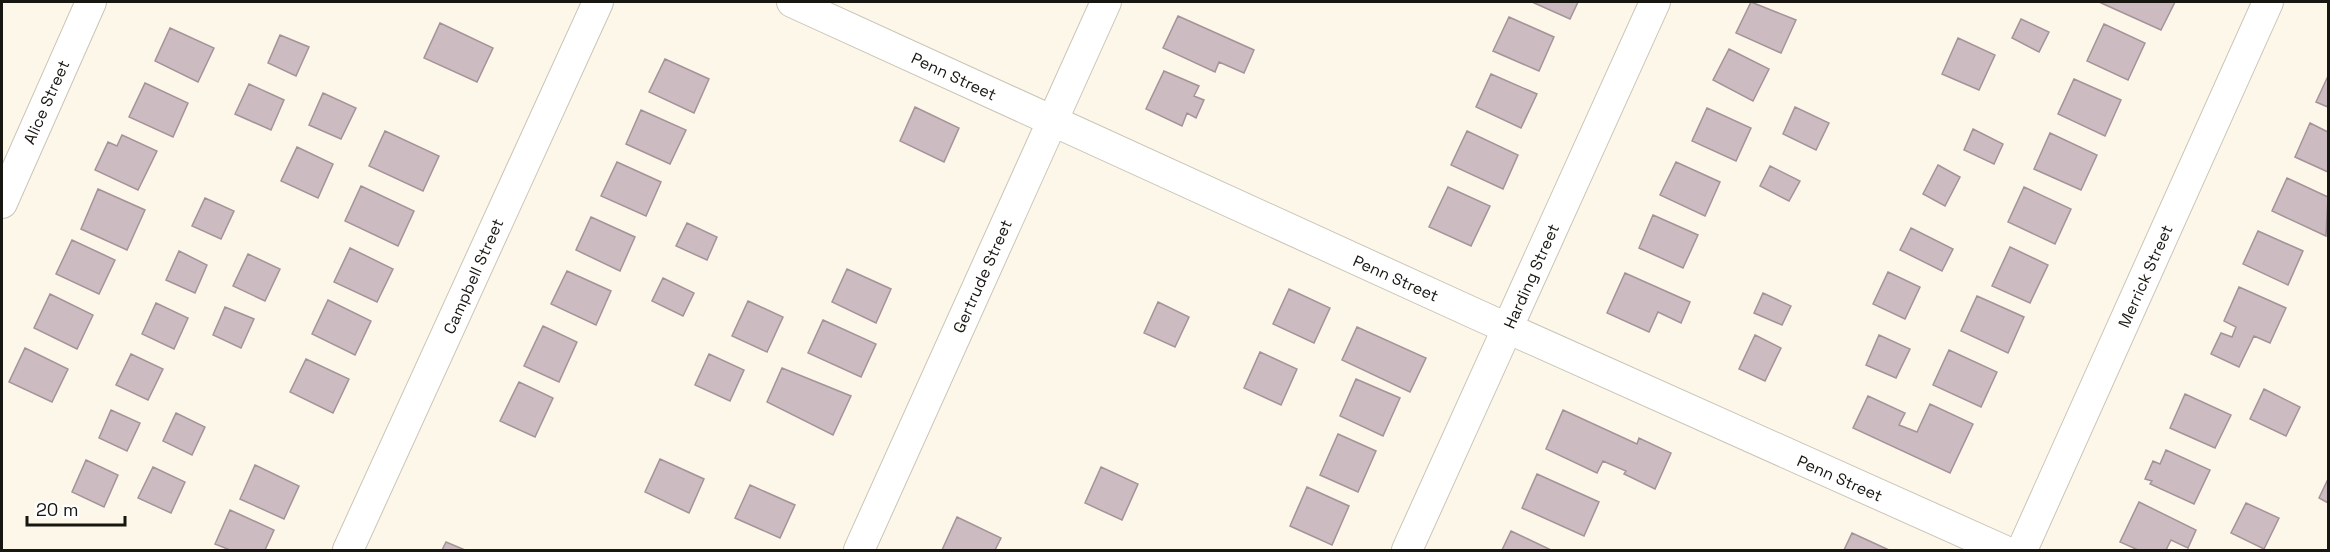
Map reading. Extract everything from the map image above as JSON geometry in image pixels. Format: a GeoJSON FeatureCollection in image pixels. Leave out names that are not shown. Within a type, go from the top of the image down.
{"type":"FeatureCollection","features":[{"type":"Feature","properties":{"kind":"street","name":"Alice Street"},"geometry":{"type":"LineString","coordinates":[[2,202],[91,2]]}},
{"type":"Feature","properties":{"kind":"street","name":"Campbell Street"},"geometry":{"type":"LineString","coordinates":[[348,550],[598,2]]}},
{"type":"Feature","properties":{"kind":"street","name":"Penn Street"},"geometry":{"type":"LineString","coordinates":[[792,2],[1507,328],[2003,550]]}},
{"type":"Feature","properties":{"kind":"street","name":"Gertrude Street"},"geometry":{"type":"LineString","coordinates":[[859,550],[1106,2]]}},
{"type":"Feature","properties":{"kind":"street","name":"Harding Street"},"geometry":{"type":"LineString","coordinates":[[1407,550],[1655,2]]}},
{"type":"Feature","properties":{"kind":"street","name":"Merrick Street"},"geometry":{"type":"LineString","coordinates":[[2022,550],[2268,2]]}},
{"type":"Feature","properties":{"kind":"building"},"geometry":{"type":"Polygon","coordinates":[[[1532,2],[1578,2],[1570,19],[1532,2]]]}},
{"type":"Feature","properties":{"kind":"building"},"geometry":{"type":"Polygon","coordinates":[[[1751,2],[1796,20],[1781,53],[1736,33],[1751,2]]]}},
{"type":"Feature","properties":{"kind":"building"},"geometry":{"type":"Polygon","coordinates":[[[2099,2],[2175,2],[2161,30],[2099,2]]]}},
{"type":"Feature","properties":{"kind":"building"},"geometry":{"type":"Polygon","coordinates":[[[1178,16],[1254,50],[1244,73],[1219,62],[1215,72],[1163,48],[1178,16]]]}},
{"type":"Feature","properties":{"kind":"building"},"geometry":{"type":"Polygon","coordinates":[[[1509,17],[1554,37],[1539,71],[1493,51],[1509,17]]]}},
{"type":"Feature","properties":{"kind":"building"},"geometry":{"type":"Polygon","coordinates":[[[2021,19],[2049,32],[2039,52],[2012,38],[2021,19]]]}},
{"type":"Feature","properties":{"kind":"building"},"geometry":{"type":"Polygon","coordinates":[[[440,23],[493,48],[477,82],[424,58],[440,23]]]}},
{"type":"Feature","properties":{"kind":"building"},"geometry":{"type":"Polygon","coordinates":[[[2104,24],[2145,43],[2128,80],[2087,61],[2104,24]]]}},
{"type":"Feature","properties":{"kind":"building"},"geometry":{"type":"Polygon","coordinates":[[[170,28],[214,48],[198,82],[155,61],[170,28]]]}},
{"type":"Feature","properties":{"kind":"building"},"geometry":{"type":"Polygon","coordinates":[[[280,35],[309,47],[296,76],[268,63],[280,35]]]}},
{"type":"Feature","properties":{"kind":"building"},"geometry":{"type":"Polygon","coordinates":[[[1958,38],[1995,55],[1979,90],[1942,74],[1958,38]]]}},
{"type":"Feature","properties":{"kind":"building"},"geometry":{"type":"Polygon","coordinates":[[[1729,49],[1769,69],[1753,101],[1713,80],[1729,49]]]}},
{"type":"Feature","properties":{"kind":"building"},"geometry":{"type":"Polygon","coordinates":[[[665,59],[709,79],[694,113],[649,92],[665,59]]]}},
{"type":"Feature","properties":{"kind":"building"},"geometry":{"type":"Polygon","coordinates":[[[1164,71],[1199,86],[1194,96],[1204,100],[1196,118],[1187,113],[1182,126],[1146,109],[1164,71]]]}},
{"type":"Feature","properties":{"kind":"building"},"geometry":{"type":"Polygon","coordinates":[[[1491,74],[1537,94],[1521,128],[1476,107],[1491,74]]]}},
{"type":"Feature","properties":{"kind":"building"},"geometry":{"type":"Polygon","coordinates":[[[2328,76],[2328,107],[2316,102],[2328,76]]]}},
{"type":"Feature","properties":{"kind":"building"},"geometry":{"type":"Polygon","coordinates":[[[2074,79],[2121,100],[2105,136],[2058,114],[2074,79]]]}},
{"type":"Feature","properties":{"kind":"building"},"geometry":{"type":"Polygon","coordinates":[[[145,83],[188,103],[173,137],[129,117],[145,83]]]}},
{"type":"Feature","properties":{"kind":"building"},"geometry":{"type":"Polygon","coordinates":[[[249,84],[284,100],[271,130],[235,114],[249,84]]]}},
{"type":"Feature","properties":{"kind":"building"},"geometry":{"type":"Polygon","coordinates":[[[323,93],[356,108],[341,139],[309,125],[323,93]]]}},
{"type":"Feature","properties":{"kind":"building"},"geometry":{"type":"Polygon","coordinates":[[[915,107],[959,128],[944,162],[900,141],[915,107]]]}},
{"type":"Feature","properties":{"kind":"building"},"geometry":{"type":"Polygon","coordinates":[[[1795,107],[1829,123],[1816,150],[1783,134],[1795,107]]]}},
{"type":"Feature","properties":{"kind":"building"},"geometry":{"type":"Polygon","coordinates":[[[1707,108],[1751,128],[1736,161],[1692,141],[1707,108]]]}},
{"type":"Feature","properties":{"kind":"building"},"geometry":{"type":"Polygon","coordinates":[[[641,110],[686,130],[670,164],[626,144],[641,110]]]}},
{"type":"Feature","properties":{"kind":"building"},"geometry":{"type":"Polygon","coordinates":[[[2310,123],[2328,132],[2328,172],[2295,157],[2310,123]]]}},
{"type":"Feature","properties":{"kind":"building"},"geometry":{"type":"Polygon","coordinates":[[[1973,129],[2003,144],[1994,164],[1964,150],[1973,129]]]}},
{"type":"Feature","properties":{"kind":"building"},"geometry":{"type":"Polygon","coordinates":[[[385,131],[439,156],[423,191],[369,166],[385,131]]]}},
{"type":"Feature","properties":{"kind":"building"},"geometry":{"type":"Polygon","coordinates":[[[1467,131],[1518,155],[1503,189],[1451,165],[1467,131]]]}},
{"type":"Feature","properties":{"kind":"building"},"geometry":{"type":"Polygon","coordinates":[[[2050,133],[2097,155],[2081,190],[2034,169],[2050,133]]]}},
{"type":"Feature","properties":{"kind":"building"},"geometry":{"type":"Polygon","coordinates":[[[122,135],[157,151],[138,190],[95,170],[108,142],[117,146],[122,135]]]}},
{"type":"Feature","properties":{"kind":"building"},"geometry":{"type":"Polygon","coordinates":[[[297,147],[333,164],[318,198],[281,181],[297,147]]]}},
{"type":"Feature","properties":{"kind":"building"},"geometry":{"type":"Polygon","coordinates":[[[617,162],[661,182],[646,216],[601,196],[617,162]]]}},
{"type":"Feature","properties":{"kind":"building"},"geometry":{"type":"Polygon","coordinates":[[[1676,162],[1720,182],[1705,216],[1660,195],[1676,162]]]}},
{"type":"Feature","properties":{"kind":"building"},"geometry":{"type":"Polygon","coordinates":[[[1938,165],[1960,177],[1945,206],[1923,194],[1938,165]]]}},
{"type":"Feature","properties":{"kind":"building"},"geometry":{"type":"Polygon","coordinates":[[[1770,166],[1800,181],[1789,201],[1760,186],[1770,166]]]}},
{"type":"Feature","properties":{"kind":"building"},"geometry":{"type":"Polygon","coordinates":[[[2287,178],[2328,197],[2326,236],[2272,211],[2287,178]]]}},
{"type":"Feature","properties":{"kind":"building"},"geometry":{"type":"Polygon","coordinates":[[[361,186],[414,211],[398,246],[345,221],[361,186]]]}},
{"type":"Feature","properties":{"kind":"building"},"geometry":{"type":"Polygon","coordinates":[[[1448,187],[1490,206],[1471,246],[1429,227],[1448,187]]]}},
{"type":"Feature","properties":{"kind":"building"},"geometry":{"type":"Polygon","coordinates":[[[2024,187],[2071,209],[2055,244],[2008,222],[2024,187]]]}},
{"type":"Feature","properties":{"kind":"building"},"geometry":{"type":"Polygon","coordinates":[[[98,189],[145,210],[127,250],[81,229],[98,189]]]}},
{"type":"Feature","properties":{"kind":"building"},"geometry":{"type":"Polygon","coordinates":[[[205,198],[234,211],[221,239],[192,226],[205,198]]]}},
{"type":"Feature","properties":{"kind":"building"},"geometry":{"type":"Polygon","coordinates":[[[1653,215],[1698,235],[1683,268],[1639,248],[1653,215]]]}},
{"type":"Feature","properties":{"kind":"building"},"geometry":{"type":"Polygon","coordinates":[[[591,217],[635,237],[620,271],[576,250],[591,217]]]}},
{"type":"Feature","properties":{"kind":"building"},"geometry":{"type":"Polygon","coordinates":[[[687,223],[717,237],[707,260],[676,246],[687,223]]]}},
{"type":"Feature","properties":{"kind":"building"},"geometry":{"type":"Polygon","coordinates":[[[1911,228],[1953,249],[1942,271],[1900,250],[1911,228]]]}},
{"type":"Feature","properties":{"kind":"building"},"geometry":{"type":"Polygon","coordinates":[[[2258,231],[2303,251],[2288,285],[2243,264],[2258,231]]]}},
{"type":"Feature","properties":{"kind":"building"},"geometry":{"type":"Polygon","coordinates":[[[72,240],[115,260],[99,294],[56,274],[72,240]]]}},
{"type":"Feature","properties":{"kind":"building"},"geometry":{"type":"Polygon","coordinates":[[[2010,247],[2048,265],[2030,303],[1992,286],[2010,247]]]}},
{"type":"Feature","properties":{"kind":"building"},"geometry":{"type":"Polygon","coordinates":[[[350,248],[393,269],[377,302],[334,282],[350,248]]]}},
{"type":"Feature","properties":{"kind":"building"},"geometry":{"type":"Polygon","coordinates":[[[179,251],[207,265],[195,293],[166,280],[179,251]]]}},
{"type":"Feature","properties":{"kind":"building"},"geometry":{"type":"Polygon","coordinates":[[[248,254],[280,269],[265,301],[233,286],[248,254]]]}},
{"type":"Feature","properties":{"kind":"building"},"geometry":{"type":"Polygon","coordinates":[[[847,269],[891,289],[876,323],[832,302],[847,269]]]}},
{"type":"Feature","properties":{"kind":"building"},"geometry":{"type":"Polygon","coordinates":[[[567,271],[611,291],[596,325],[551,304],[567,271]]]}},
{"type":"Feature","properties":{"kind":"building"},"geometry":{"type":"Polygon","coordinates":[[[1888,272],[1920,287],[1905,319],[1873,304],[1888,272]]]}},
{"type":"Feature","properties":{"kind":"building"},"geometry":{"type":"Polygon","coordinates":[[[1625,273],[1690,302],[1681,323],[1658,312],[1649,332],[1607,313],[1625,273]]]}},
{"type":"Feature","properties":{"kind":"building"},"geometry":{"type":"Polygon","coordinates":[[[663,278],[694,293],[683,316],[652,301],[663,278]]]}},
{"type":"Feature","properties":{"kind":"building"},"geometry":{"type":"Polygon","coordinates":[[[2239,287],[2286,308],[2270,343],[2254,336],[2239,367],[2211,354],[2221,333],[2232,337],[2236,327],[2224,321],[2239,287]]]}},
{"type":"Feature","properties":{"kind":"building"},"geometry":{"type":"Polygon","coordinates":[[[1289,289],[1330,308],[1314,343],[1273,324],[1289,289]]]}},
{"type":"Feature","properties":{"kind":"building"},"geometry":{"type":"Polygon","coordinates":[[[1763,293],[1791,306],[1782,325],[1754,313],[1763,293]]]}},
{"type":"Feature","properties":{"kind":"building"},"geometry":{"type":"Polygon","coordinates":[[[50,294],[93,315],[77,349],[34,328],[50,294]]]}},
{"type":"Feature","properties":{"kind":"building"},"geometry":{"type":"Polygon","coordinates":[[[1977,296],[2024,317],[2008,353],[1961,331],[1977,296]]]}},
{"type":"Feature","properties":{"kind":"building"},"geometry":{"type":"Polygon","coordinates":[[[328,300],[371,321],[355,355],[312,334],[328,300]]]}},
{"type":"Feature","properties":{"kind":"building"},"geometry":{"type":"Polygon","coordinates":[[[748,301],[783,317],[767,352],[732,336],[748,301]]]}},
{"type":"Feature","properties":{"kind":"building"},"geometry":{"type":"Polygon","coordinates":[[[1158,302],[1189,317],[1175,347],[1144,333],[1158,302]]]}},
{"type":"Feature","properties":{"kind":"building"},"geometry":{"type":"Polygon","coordinates":[[[156,303],[188,318],[174,349],[142,334],[156,303]]]}},
{"type":"Feature","properties":{"kind":"building"},"geometry":{"type":"Polygon","coordinates":[[[225,307],[254,319],[241,348],[213,335],[225,307]]]}},
{"type":"Feature","properties":{"kind":"building"},"geometry":{"type":"Polygon","coordinates":[[[823,320],[876,344],[861,377],[808,353],[823,320]]]}},
{"type":"Feature","properties":{"kind":"building"},"geometry":{"type":"Polygon","coordinates":[[[543,326],[577,342],[559,382],[524,366],[543,326]]]}},
{"type":"Feature","properties":{"kind":"building"},"geometry":{"type":"Polygon","coordinates":[[[1357,327],[1426,358],[1410,392],[1342,360],[1357,327]]]}},
{"type":"Feature","properties":{"kind":"building"},"geometry":{"type":"Polygon","coordinates":[[[1755,335],[1781,348],[1765,381],[1739,369],[1755,335]]]}},
{"type":"Feature","properties":{"kind":"building"},"geometry":{"type":"Polygon","coordinates":[[[1879,335],[1910,349],[1896,378],[1866,365],[1879,335]]]}},
{"type":"Feature","properties":{"kind":"building"},"geometry":{"type":"Polygon","coordinates":[[[25,348],[68,369],[52,402],[9,382],[25,348]]]}},
{"type":"Feature","properties":{"kind":"building"},"geometry":{"type":"Polygon","coordinates":[[[1949,350],[1997,372],[1981,407],[1933,385],[1949,350]]]}},
{"type":"Feature","properties":{"kind":"building"},"geometry":{"type":"Polygon","coordinates":[[[1260,352],[1297,369],[1281,405],[1244,388],[1260,352]]]}},
{"type":"Feature","properties":{"kind":"building"},"geometry":{"type":"Polygon","coordinates":[[[131,354],[163,369],[148,400],[116,385],[131,354]]]}},
{"type":"Feature","properties":{"kind":"building"},"geometry":{"type":"Polygon","coordinates":[[[709,354],[744,370],[730,401],[695,385],[709,354]]]}},
{"type":"Feature","properties":{"kind":"building"},"geometry":{"type":"Polygon","coordinates":[[[306,359],[349,379],[333,413],[290,392],[306,359]]]}},
{"type":"Feature","properties":{"kind":"building"},"geometry":{"type":"Polygon","coordinates":[[[782,368],[851,396],[833,435],[767,402],[782,368]]]}},
{"type":"Feature","properties":{"kind":"building"},"geometry":{"type":"Polygon","coordinates":[[[1356,379],[1400,398],[1383,436],[1340,416],[1356,379]]]}},
{"type":"Feature","properties":{"kind":"building"},"geometry":{"type":"Polygon","coordinates":[[[519,382],[553,398],[535,437],[500,421],[519,382]]]}},
{"type":"Feature","properties":{"kind":"building"},"geometry":{"type":"Polygon","coordinates":[[[2264,389],[2300,407],[2286,436],[2250,419],[2264,389]]]}},
{"type":"Feature","properties":{"kind":"building"},"geometry":{"type":"Polygon","coordinates":[[[2185,394],[2231,415],[2215,448],[2170,428],[2185,394]]]}},
{"type":"Feature","properties":{"kind":"building"},"geometry":{"type":"Polygon","coordinates":[[[1868,396],[1905,413],[1899,425],[1917,432],[1930,404],[1973,424],[1950,473],[1853,428],[1868,396]]]}},
{"type":"Feature","properties":{"kind":"building"},"geometry":{"type":"Polygon","coordinates":[[[111,410],[140,423],[127,451],[99,438],[111,410]]]}},
{"type":"Feature","properties":{"kind":"building"},"geometry":{"type":"Polygon","coordinates":[[[1563,410],[1637,444],[1639,438],[1671,453],[1655,489],[1624,474],[1626,471],[1603,461],[1597,473],[1546,449],[1563,410]]]}},
{"type":"Feature","properties":{"kind":"building"},"geometry":{"type":"Polygon","coordinates":[[[176,413],[205,427],[192,455],[163,441],[176,413]]]}},
{"type":"Feature","properties":{"kind":"building"},"geometry":{"type":"Polygon","coordinates":[[[1338,434],[1376,451],[1358,492],[1320,475],[1338,434]]]}},
{"type":"Feature","properties":{"kind":"building"},"geometry":{"type":"Polygon","coordinates":[[[2166,450],[2210,470],[2194,504],[2150,484],[2152,481],[2145,479],[2153,461],[2160,464],[2166,450]]]}},
{"type":"Feature","properties":{"kind":"building"},"geometry":{"type":"Polygon","coordinates":[[[660,459],[704,479],[689,513],[645,492],[660,459]]]}},
{"type":"Feature","properties":{"kind":"building"},"geometry":{"type":"Polygon","coordinates":[[[86,460],[118,475],[104,507],[72,492],[86,460]]]}},
{"type":"Feature","properties":{"kind":"building"},"geometry":{"type":"Polygon","coordinates":[[[255,465],[299,486],[284,519],[240,499],[255,465]]]}},
{"type":"Feature","properties":{"kind":"building"},"geometry":{"type":"Polygon","coordinates":[[[153,467],[185,482],[171,513],[138,498],[153,467]]]}},
{"type":"Feature","properties":{"kind":"building"},"geometry":{"type":"Polygon","coordinates":[[[1101,467],[1138,484],[1122,520],[1085,503],[1101,467]]]}},
{"type":"Feature","properties":{"kind":"building"},"geometry":{"type":"Polygon","coordinates":[[[1537,474],[1599,502],[1584,536],[1522,508],[1537,474]]]}},
{"type":"Feature","properties":{"kind":"building"},"geometry":{"type":"Polygon","coordinates":[[[2328,479],[2328,503],[2319,498],[2328,479]]]}},
{"type":"Feature","properties":{"kind":"building"},"geometry":{"type":"Polygon","coordinates":[[[750,485],[795,505],[780,538],[735,518],[750,485]]]}},
{"type":"Feature","properties":{"kind":"building"},"geometry":{"type":"Polygon","coordinates":[[[1307,487],[1349,506],[1332,545],[1290,526],[1307,487]]]}},
{"type":"Feature","properties":{"kind":"building"},"geometry":{"type":"Polygon","coordinates":[[[2139,502],[2196,530],[2188,548],[2171,540],[2166,550],[2138,550],[2120,542],[2139,502]]]}},
{"type":"Feature","properties":{"kind":"building"},"geometry":{"type":"Polygon","coordinates":[[[2246,503],[2279,518],[2264,549],[2231,533],[2246,503]]]}},
{"type":"Feature","properties":{"kind":"building"},"geometry":{"type":"Polygon","coordinates":[[[230,510],[274,530],[265,550],[230,550],[215,544],[230,510]]]}},
{"type":"Feature","properties":{"kind":"building"},"geometry":{"type":"Polygon","coordinates":[[[957,517],[1001,538],[995,550],[942,550],[957,517]]]}},
{"type":"Feature","properties":{"kind":"building"},"geometry":{"type":"Polygon","coordinates":[[[1511,531],[1551,550],[1502,550],[1511,531]]]}},
{"type":"Feature","properties":{"kind":"building"},"geometry":{"type":"Polygon","coordinates":[[[1852,533],[1889,550],[1844,550],[1852,533]]]}},
{"type":"Feature","properties":{"kind":"building"},"geometry":{"type":"Polygon","coordinates":[[[446,542],[465,550],[442,550],[446,542]]]}}]}
